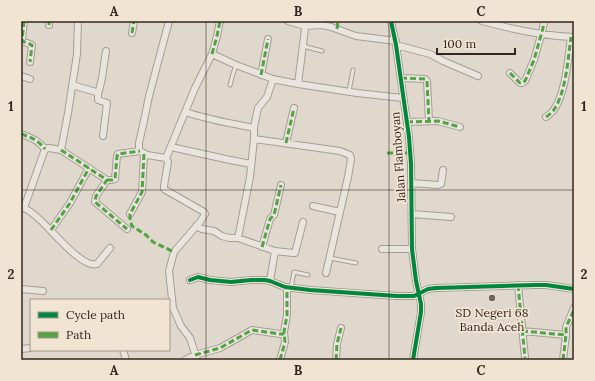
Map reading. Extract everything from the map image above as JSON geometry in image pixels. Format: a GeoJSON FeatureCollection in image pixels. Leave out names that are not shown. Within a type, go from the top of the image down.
{"type":"FeatureCollection","features":[{"type":"Feature","properties":{"kind":"street"},"geometry":{"type":"LineString","coordinates":[[24,21],[22,40],[23,42],[32,44],[30,62]]}},
{"type":"Feature","properties":{"kind":"street"},"geometry":{"type":"LineString","coordinates":[[61,150],[77,54],[78,21]]}},
{"type":"Feature","properties":{"kind":"street"},"geometry":{"type":"LineString","coordinates":[[132,33],[134,21]]}},
{"type":"Feature","properties":{"kind":"street"},"geometry":{"type":"LineString","coordinates":[[130,214],[142,192],[142,152],[139,148],[139,143],[149,96],[170,21]]}},
{"type":"Feature","properties":{"kind":"street"},"geometry":{"type":"LineString","coordinates":[[196,357],[190,338],[181,326],[173,308],[169,271],[174,252],[196,226],[204,213],[164,189],[168,162],[166,158],[212,54],[220,21]]}},
{"type":"Feature","properties":{"kind":"street"},"geometry":{"type":"LineString","coordinates":[[288,21],[337,29],[356,36],[396,43],[430,54],[442,62],[478,76]]}},
{"type":"Feature","properties":{"kind":"street"},"geometry":{"type":"LineString","coordinates":[[337,29],[338,21]]}},
{"type":"Feature","properties":{"kind":"street","name":"Jalan Flamboyan"},"geometry":{"type":"LineString","coordinates":[[392,21],[407,122],[411,164],[412,249],[416,281],[422,304],[413,360]]}},
{"type":"Feature","properties":{"kind":"street"},"geometry":{"type":"LineString","coordinates":[[482,21],[541,34],[573,37],[564,86],[555,108],[546,116]]}},
{"type":"Feature","properties":{"kind":"street"},"geometry":{"type":"LineString","coordinates":[[510,74],[520,83],[525,81],[534,60],[544,21]]}},
{"type":"Feature","properties":{"kind":"street"},"geometry":{"type":"LineString","coordinates":[[298,84],[305,24]]}},
{"type":"Feature","properties":{"kind":"street"},"geometry":{"type":"LineString","coordinates":[[261,75],[268,39]]}},
{"type":"Feature","properties":{"kind":"street"},"geometry":{"type":"LineString","coordinates":[[102,136],[107,103],[98,100],[98,92],[102,78],[106,51]]}},
{"type":"Feature","properties":{"kind":"street"},"geometry":{"type":"LineString","coordinates":[[212,54],[273,79],[298,84],[403,98]]}},
{"type":"Feature","properties":{"kind":"street"},"geometry":{"type":"LineString","coordinates":[[21,76],[30,79]]}},
{"type":"Feature","properties":{"kind":"street"},"geometry":{"type":"LineString","coordinates":[[401,78],[425,79],[427,81],[429,121]]}},
{"type":"Feature","properties":{"kind":"street"},"geometry":{"type":"LineString","coordinates":[[238,238],[250,177],[254,128],[258,108],[266,97],[273,79]]}},
{"type":"Feature","properties":{"kind":"street"},"geometry":{"type":"LineString","coordinates":[[72,86],[98,92]]}},
{"type":"Feature","properties":{"kind":"street"},"geometry":{"type":"LineString","coordinates":[[286,143],[294,108]]}},
{"type":"Feature","properties":{"kind":"street"},"geometry":{"type":"LineString","coordinates":[[186,112],[196,116],[254,128]]}},
{"type":"Feature","properties":{"kind":"street"},"geometry":{"type":"LineString","coordinates":[[407,122],[443,122],[460,127]]}},
{"type":"Feature","properties":{"kind":"street"},"geometry":{"type":"LineString","coordinates":[[21,134],[39,142],[45,149]]}},
{"type":"Feature","properties":{"kind":"street"},"geometry":{"type":"LineString","coordinates":[[254,140],[340,151],[350,155],[351,159],[326,273]]}},
{"type":"Feature","properties":{"kind":"street"},"geometry":{"type":"LineString","coordinates":[[171,147],[251,164]]}},
{"type":"Feature","properties":{"kind":"street"},"geometry":{"type":"LineString","coordinates":[[45,149],[49,148],[61,150],[108,180],[116,178],[118,154],[142,152],[166,158]]}},
{"type":"Feature","properties":{"kind":"street"},"geometry":{"type":"LineString","coordinates":[[45,149],[22,207],[39,218],[69,250],[91,265],[96,264],[110,248]]}},
{"type":"Feature","properties":{"kind":"street"},"geometry":{"type":"LineString","coordinates":[[51,230],[70,203],[89,168]]}},
{"type":"Feature","properties":{"kind":"street"},"geometry":{"type":"LineString","coordinates":[[411,183],[438,185],[442,180],[443,170]]}},
{"type":"Feature","properties":{"kind":"street"},"geometry":{"type":"LineString","coordinates":[[108,180],[96,196],[95,202],[127,229]]}},
{"type":"Feature","properties":{"kind":"street"},"geometry":{"type":"LineString","coordinates":[[262,246],[270,219],[274,215],[281,185]]}},
{"type":"Feature","properties":{"kind":"street"},"geometry":{"type":"LineString","coordinates":[[313,206],[340,212]]}},
{"type":"Feature","properties":{"kind":"street"},"geometry":{"type":"LineString","coordinates":[[412,214],[451,217]]}},
{"type":"Feature","properties":{"kind":"street"},"geometry":{"type":"LineString","coordinates":[[196,226],[202,229],[214,231],[222,236],[238,238],[275,251],[295,253],[303,222]]}},
{"type":"Feature","properties":{"kind":"street"},"geometry":{"type":"LineString","coordinates":[[382,249],[412,249]]}},
{"type":"Feature","properties":{"kind":"street"},"geometry":{"type":"LineString","coordinates":[[270,281],[275,251]]}},
{"type":"Feature","properties":{"kind":"street"},"geometry":{"type":"LineString","coordinates":[[190,280],[198,277],[231,282],[251,280],[270,281],[289,288],[340,293],[397,296],[414,296],[428,288],[546,285],[574,289]]}},
{"type":"Feature","properties":{"kind":"street"},"geometry":{"type":"LineString","coordinates":[[518,286],[525,358]]}},
{"type":"Feature","properties":{"kind":"street"},"geometry":{"type":"LineString","coordinates":[[280,360],[285,342],[284,332],[289,288]]}},
{"type":"Feature","properties":{"kind":"street"},"geometry":{"type":"LineString","coordinates":[[21,289],[44,291]]}},
{"type":"Feature","properties":{"kind":"street"},"geometry":{"type":"LineString","coordinates":[[563,360],[566,327],[574,311]]}},
{"type":"Feature","properties":{"kind":"street"},"geometry":{"type":"LineString","coordinates":[[336,360],[337,344],[341,328]]}},
{"type":"Feature","properties":{"kind":"street"},"geometry":{"type":"LineString","coordinates":[[185,360],[220,348],[252,330],[280,334],[283,334],[284,332]]}},
{"type":"Feature","properties":{"kind":"street"},"geometry":{"type":"LineString","coordinates":[[522,331],[566,335]]}},
{"type":"Feature","properties":{"kind":"lane"},"geometry":{"type":"LineString","coordinates":[[303,46],[322,51]]}},
{"type":"Feature","properties":{"kind":"lane"},"geometry":{"type":"LineString","coordinates":[[230,85],[236,65]]}},
{"type":"Feature","properties":{"kind":"lane"},"geometry":{"type":"LineString","coordinates":[[349,91],[353,70]]}},
{"type":"Feature","properties":{"kind":"lane"},"geometry":{"type":"LineString","coordinates":[[329,258],[356,262]]}},
{"type":"Feature","properties":{"kind":"lane"},"geometry":{"type":"LineString","coordinates":[[289,288],[294,272],[308,275]]}},
{"type":"Feature","properties":{"kind":"marked path"},"geometry":{"type":"LineString","coordinates":[[24,21],[22,41],[32,45],[30,62]]}},
{"type":"Feature","properties":{"kind":"marked path"},"geometry":{"type":"LineString","coordinates":[[132,33],[134,21]]}},
{"type":"Feature","properties":{"kind":"marked path"},"geometry":{"type":"LineString","coordinates":[[212,54],[220,21]]}},
{"type":"Feature","properties":{"kind":"marked path"},"geometry":{"type":"LineString","coordinates":[[337,29],[338,21]]}},
{"type":"Feature","properties":{"kind":"marked path"},"geometry":{"type":"LineString","coordinates":[[510,73],[520,83],[525,81],[534,60],[544,21]]}},
{"type":"Feature","properties":{"kind":"marked path"},"geometry":{"type":"LineString","coordinates":[[546,117],[553,111],[564,86],[571,37]]}},
{"type":"Feature","properties":{"kind":"marked path"},"geometry":{"type":"LineString","coordinates":[[261,75],[268,39]]}},
{"type":"Feature","properties":{"kind":"marked path"},"geometry":{"type":"LineString","coordinates":[[401,78],[425,79],[427,81],[429,121]]}},
{"type":"Feature","properties":{"kind":"marked path"},"geometry":{"type":"LineString","coordinates":[[286,143],[294,108]]}},
{"type":"Feature","properties":{"kind":"marked path"},"geometry":{"type":"LineString","coordinates":[[407,122],[438,121],[460,127]]}},
{"type":"Feature","properties":{"kind":"marked path"},"geometry":{"type":"LineString","coordinates":[[21,134],[28,136],[45,149]]}},
{"type":"Feature","properties":{"kind":"marked path"},"geometry":{"type":"LineString","coordinates":[[61,150],[107,180],[96,196],[95,202],[127,229]]}},
{"type":"Feature","properties":{"kind":"marked path"},"geometry":{"type":"LineString","coordinates":[[107,180],[115,179],[118,154],[140,151]]}},
{"type":"Feature","properties":{"kind":"marked path"},"geometry":{"type":"LineString","coordinates":[[387,153],[410,153]]}},
{"type":"Feature","properties":{"kind":"marked path"},"geometry":{"type":"LineString","coordinates":[[144,154],[142,192],[130,214],[130,220],[132,226],[146,235],[153,242],[174,252]]}},
{"type":"Feature","properties":{"kind":"marked path"},"geometry":{"type":"LineString","coordinates":[[51,230],[70,203],[89,168]]}},
{"type":"Feature","properties":{"kind":"marked path"},"geometry":{"type":"LineString","coordinates":[[262,247],[270,219],[274,215],[281,185]]}},
{"type":"Feature","properties":{"kind":"marked path"},"geometry":{"type":"LineString","coordinates":[[518,285],[525,358]]}},
{"type":"Feature","properties":{"kind":"marked path"},"geometry":{"type":"LineString","coordinates":[[280,360],[285,342],[284,332],[287,315],[287,287]]}},
{"type":"Feature","properties":{"kind":"marked path"},"geometry":{"type":"LineString","coordinates":[[563,360],[566,327],[574,312]]}},
{"type":"Feature","properties":{"kind":"marked path"},"geometry":{"type":"LineString","coordinates":[[336,360],[337,344],[341,328]]}},
{"type":"Feature","properties":{"kind":"marked path"},"geometry":{"type":"LineString","coordinates":[[195,355],[220,348],[252,330],[280,334],[283,334],[284,332]]}},
{"type":"Feature","properties":{"kind":"marked path"},"geometry":{"type":"LineString","coordinates":[[522,331],[566,335]]}},
{"type":"Feature","properties":{"kind":"cycle path"},"geometry":{"type":"LineString","coordinates":[[391,21],[396,45],[409,137],[411,164],[412,249],[416,281],[421,304],[413,360]]}},
{"type":"Feature","properties":{"kind":"cycle path"},"geometry":{"type":"LineString","coordinates":[[190,280],[198,277],[231,282],[265,280],[285,287],[397,296],[414,296],[428,289],[436,288],[546,285],[574,289]]}},
{"type":"Feature","properties":{"kind":"place","name":"SD Negeri 68 Banda Aceh"},"geometry":{"type":"Point","coordinates":[492,298]}}]}
